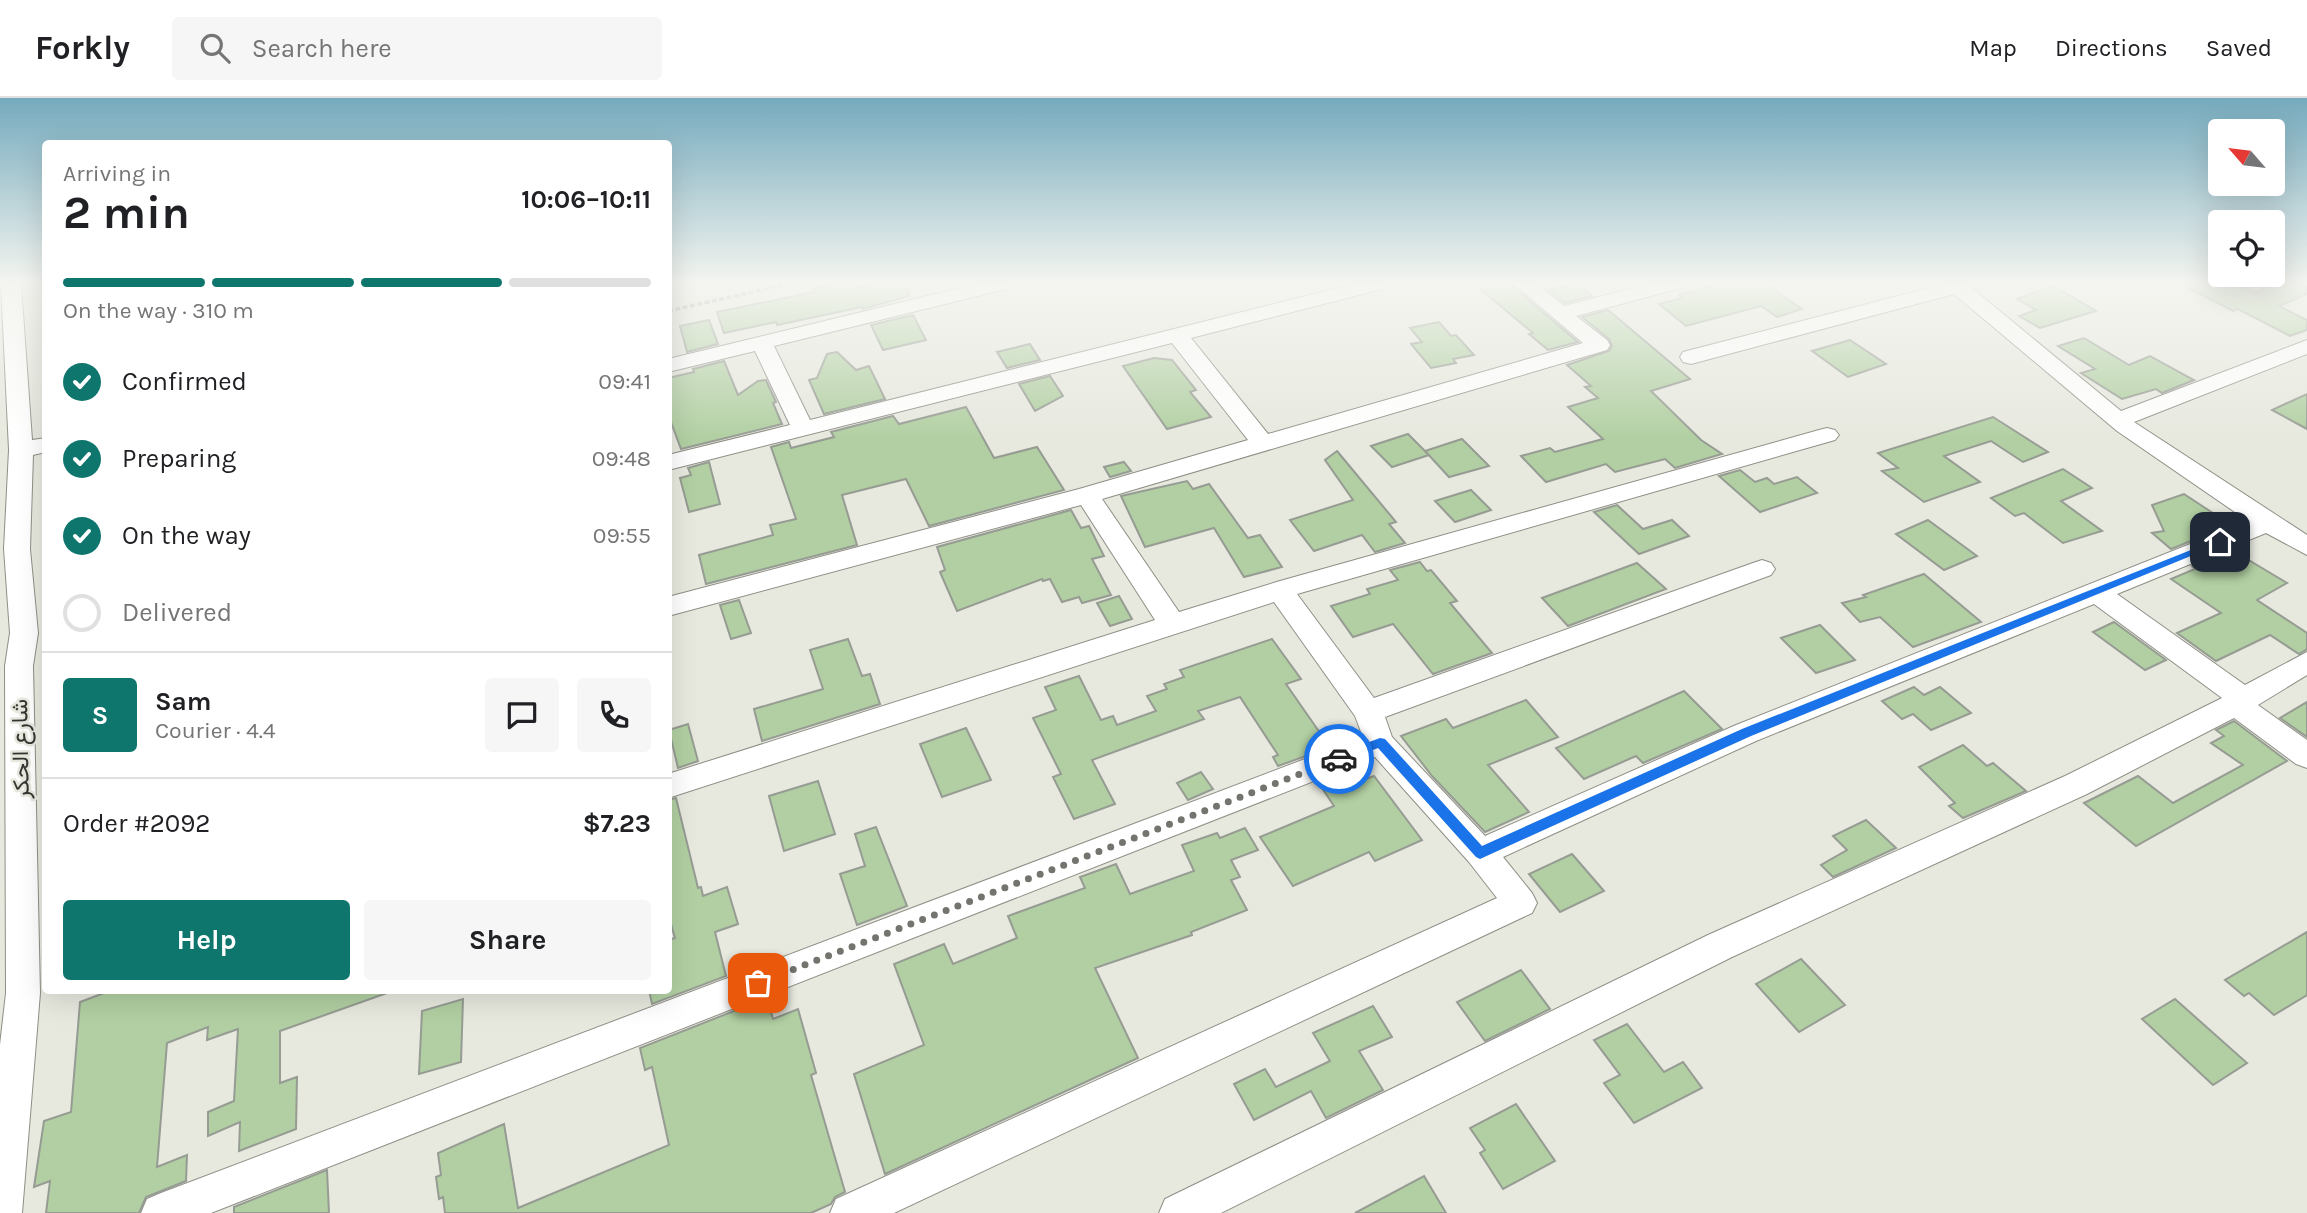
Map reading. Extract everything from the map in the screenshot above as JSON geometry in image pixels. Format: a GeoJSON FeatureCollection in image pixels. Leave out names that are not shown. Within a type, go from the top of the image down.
{"type":"FeatureCollection","features":[{"type":"Feature","properties":{"kind":"street","name":"شارع الحكر"},"geometry":{"type":"LineString","coordinates":[[2,1207],[34,989],[10,669],[35,630],[9,552],[33,447],[16,336]]}},
{"type":"Feature","properties":{"kind":"street"},"geometry":{"type":"LineString","coordinates":[[672,365],[790,336]]}},
{"type":"Feature","properties":{"kind":"street"},"geometry":{"type":"LineString","coordinates":[[672,462],[1164,336]]}},
{"type":"Feature","properties":{"kind":"street"},"geometry":{"type":"LineString","coordinates":[[1178,336],[1263,444]]}},
{"type":"Feature","properties":{"kind":"street"},"geometry":{"type":"LineString","coordinates":[[672,606],[1087,495],[1599,345],[1588,336]]}},
{"type":"Feature","properties":{"kind":"street"},"geometry":{"type":"LineString","coordinates":[[1691,356],[1767,336]]}},
{"type":"Feature","properties":{"kind":"street"},"geometry":{"type":"LineString","coordinates":[[2020,336],[2118,420],[2268,523],[2307,546]]}},
{"type":"Feature","properties":{"kind":"street"},"geometry":{"type":"LineString","coordinates":[[762,343],[803,429]]}},
{"type":"Feature","properties":{"kind":"street"},"geometry":{"type":"LineString","coordinates":[[2118,420],[2307,346]]}},
{"type":"Feature","properties":{"kind":"street"},"geometry":{"type":"LineString","coordinates":[[672,785],[1280,590],[1827,435]]}},
{"type":"Feature","properties":{"kind":"street"},"geometry":{"type":"LineString","coordinates":[[1087,495],[1172,624]]}},
{"type":"Feature","properties":{"kind":"street"},"geometry":{"type":"LineString","coordinates":[[1480,853],[1746,733],[2268,523]]}},
{"type":"Feature","properties":{"kind":"street"},"geometry":{"type":"LineString","coordinates":[[161,1213],[1762,569]]}},
{"type":"Feature","properties":{"kind":"street"},"geometry":{"type":"LineString","coordinates":[[850,1213],[1520,903],[1374,727],[1280,590]]}},
{"type":"Feature","properties":{"kind":"street"},"geometry":{"type":"LineString","coordinates":[[2096,592],[2240,701],[2307,756]]}},
{"type":"Feature","properties":{"kind":"street"},"geometry":{"type":"LineString","coordinates":[[1179,1213],[1720,946],[2076,785],[2240,701],[2307,662]]}},
{"type":"Feature","properties":{"kind":"building"},"geometry":{"type":"Polygon","coordinates":[[[683,336],[715,336],[718,344],[687,352],[683,336]]]}},
{"type":"Feature","properties":{"kind":"building"},"geometry":{"type":"Polygon","coordinates":[[[876,336],[924,336],[926,340],[883,350],[876,336]]]}},
{"type":"Feature","properties":{"kind":"building"},"geometry":{"type":"Polygon","coordinates":[[[1417,336],[1457,336],[1474,355],[1453,359],[1456,363],[1431,368],[1411,344],[1422,342],[1417,336]]]}},
{"type":"Feature","properties":{"kind":"building"},"geometry":{"type":"Polygon","coordinates":[[[1531,336],[1571,336],[1578,342],[1548,350],[1531,336]]]}},
{"type":"Feature","properties":{"kind":"building"},"geometry":{"type":"Polygon","coordinates":[[[1605,336],[1639,336],[1690,379],[1651,391],[1701,440],[1722,454],[1675,468],[1665,459],[1615,472],[1606,464],[1546,482],[1521,456],[1550,448],[1555,452],[1603,439],[1568,407],[1598,398],[1585,387],[1591,386],[1567,365],[1609,351],[1612,346],[1605,336]]]}},
{"type":"Feature","properties":{"kind":"building"},"geometry":{"type":"Polygon","coordinates":[[[2084,338],[2129,365],[2150,356],[2194,380],[2162,393],[2156,389],[2122,399],[2081,373],[2095,369],[2058,346],[2084,338]]]}},
{"type":"Feature","properties":{"kind":"building"},"geometry":{"type":"Polygon","coordinates":[[[1850,340],[1886,364],[1848,377],[1812,351],[1850,340]]]}},
{"type":"Feature","properties":{"kind":"building"},"geometry":{"type":"Polygon","coordinates":[[[1030,344],[1040,360],[1007,368],[997,352],[1030,344]]]}},
{"type":"Feature","properties":{"kind":"building"},"geometry":{"type":"Polygon","coordinates":[[[837,352],[856,370],[869,366],[885,399],[824,414],[809,380],[817,378],[827,354],[837,352]]]}},
{"type":"Feature","properties":{"kind":"building"},"geometry":{"type":"Polygon","coordinates":[[[1154,358],[1172,360],[1196,390],[1190,392],[1211,417],[1167,429],[1123,366],[1154,358]]]}},
{"type":"Feature","properties":{"kind":"building"},"geometry":{"type":"Polygon","coordinates":[[[724,361],[738,395],[758,381],[766,380],[782,424],[681,449],[672,425],[672,377],[694,372],[693,369],[724,361]]]}},
{"type":"Feature","properties":{"kind":"building"},"geometry":{"type":"Polygon","coordinates":[[[1050,376],[1063,396],[1035,411],[1019,384],[1050,376]]]}},
{"type":"Feature","properties":{"kind":"building"},"geometry":{"type":"Polygon","coordinates":[[[2307,394],[2307,429],[2272,410],[2307,394]]]}},
{"type":"Feature","properties":{"kind":"building"},"geometry":{"type":"Polygon","coordinates":[[[966,407],[994,458],[1037,447],[1064,490],[929,526],[906,479],[842,495],[857,545],[706,584],[699,555],[773,535],[770,525],[796,519],[771,447],[789,442],[791,448],[834,437],[831,432],[893,416],[899,424],[966,407]]]}},
{"type":"Feature","properties":{"kind":"building"},"geometry":{"type":"Polygon","coordinates":[[[1993,417],[2048,452],[2023,462],[1991,441],[1944,456],[1980,482],[1924,502],[1882,471],[1898,468],[1878,453],[1993,417]]]}},
{"type":"Feature","properties":{"kind":"building"},"geometry":{"type":"Polygon","coordinates":[[[1408,434],[1429,455],[1392,467],[1371,446],[1408,434]]]}},
{"type":"Feature","properties":{"kind":"building"},"geometry":{"type":"Polygon","coordinates":[[[1462,439],[1489,466],[1449,477],[1425,451],[1462,439]]]}},
{"type":"Feature","properties":{"kind":"building"},"geometry":{"type":"Polygon","coordinates":[[[1337,451],[1396,522],[1389,524],[1405,543],[1375,552],[1362,535],[1314,551],[1290,520],[1353,500],[1325,460],[1337,451]]]}},
{"type":"Feature","properties":{"kind":"building"},"geometry":{"type":"Polygon","coordinates":[[[709,462],[720,504],[689,512],[680,478],[691,475],[688,468],[709,462]]]}},
{"type":"Feature","properties":{"kind":"building"},"geometry":{"type":"Polygon","coordinates":[[[1124,462],[1131,471],[1110,477],[1104,467],[1124,462]]]}},
{"type":"Feature","properties":{"kind":"building"},"geometry":{"type":"Polygon","coordinates":[[[2063,469],[2092,488],[2061,501],[2102,531],[2063,543],[2024,513],[2015,516],[1991,498],[2063,469]]]}},
{"type":"Feature","properties":{"kind":"building"},"geometry":{"type":"Polygon","coordinates":[[[1740,470],[1755,482],[1767,478],[1774,484],[1797,477],[1817,493],[1760,512],[1719,476],[1740,470]]]}},
{"type":"Feature","properties":{"kind":"building"},"geometry":{"type":"Polygon","coordinates":[[[1187,481],[1193,489],[1209,484],[1248,538],[1260,535],[1282,567],[1244,577],[1214,528],[1145,547],[1121,496],[1187,481]]]}},
{"type":"Feature","properties":{"kind":"building"},"geometry":{"type":"Polygon","coordinates":[[[1471,490],[1491,510],[1455,522],[1435,501],[1471,490]]]}},
{"type":"Feature","properties":{"kind":"building"},"geometry":{"type":"Polygon","coordinates":[[[2184,494],[2231,525],[2171,549],[2152,533],[2164,531],[2152,505],[2184,494]]]}},
{"type":"Feature","properties":{"kind":"building"},"geometry":{"type":"Polygon","coordinates":[[[1617,505],[1643,529],[1672,520],[1689,536],[1639,554],[1594,512],[1617,505]]]}},
{"type":"Feature","properties":{"kind":"building"},"geometry":{"type":"Polygon","coordinates":[[[1071,510],[1081,528],[1089,526],[1104,556],[1092,559],[1111,595],[1082,603],[1079,597],[1062,602],[1050,579],[1042,579],[957,611],[940,572],[945,570],[937,547],[1071,510]]]}},
{"type":"Feature","properties":{"kind":"building"},"geometry":{"type":"Polygon","coordinates":[[[1928,520],[1977,556],[1944,570],[1896,534],[1928,520]]]}},
{"type":"Feature","properties":{"kind":"building"},"geometry":{"type":"Polygon","coordinates":[[[2232,550],[2287,583],[2257,600],[2307,633],[2307,649],[2299,654],[2270,635],[2216,661],[2177,633],[2221,613],[2171,579],[2195,569],[2192,566],[2232,550]]]}},
{"type":"Feature","properties":{"kind":"building"},"geometry":{"type":"Polygon","coordinates":[[[1420,562],[1427,571],[1431,570],[1457,601],[1450,603],[1492,653],[1433,674],[1393,624],[1353,637],[1331,606],[1370,594],[1367,589],[1398,580],[1390,570],[1420,562]]]}},
{"type":"Feature","properties":{"kind":"building"},"geometry":{"type":"Polygon","coordinates":[[[1637,563],[1666,589],[1568,626],[1542,598],[1637,563]]]}},
{"type":"Feature","properties":{"kind":"building"},"geometry":{"type":"Polygon","coordinates":[[[1924,574],[1981,622],[1913,647],[1880,617],[1860,622],[1842,603],[1866,597],[1863,595],[1924,574]]]}},
{"type":"Feature","properties":{"kind":"building"},"geometry":{"type":"Polygon","coordinates":[[[1119,596],[1132,619],[1110,626],[1097,603],[1119,596]]]}},
{"type":"Feature","properties":{"kind":"building"},"geometry":{"type":"Polygon","coordinates":[[[739,600],[751,633],[731,639],[720,605],[739,600]]]}},
{"type":"Feature","properties":{"kind":"building"},"geometry":{"type":"Polygon","coordinates":[[[2114,622],[2166,660],[2145,670],[2093,632],[2114,622]]]}},
{"type":"Feature","properties":{"kind":"building"},"geometry":{"type":"Polygon","coordinates":[[[1820,625],[1855,660],[1816,673],[1781,638],[1820,625]]]}},
{"type":"Feature","properties":{"kind":"building"},"geometry":{"type":"Polygon","coordinates":[[[848,639],[862,676],[870,674],[880,704],[762,741],[754,709],[823,689],[810,650],[848,639]]]}},
{"type":"Feature","properties":{"kind":"building"},"geometry":{"type":"Polygon","coordinates":[[[1272,639],[1301,679],[1286,684],[1327,743],[1311,749],[1314,753],[1278,766],[1273,757],[1278,755],[1240,697],[1198,711],[1204,719],[1092,760],[1115,804],[1074,819],[1053,777],[1061,774],[1033,718],[1056,710],[1045,687],[1079,676],[1101,720],[1113,716],[1117,725],[1156,711],[1147,696],[1167,689],[1164,684],[1184,677],[1180,670],[1272,639]]]}},
{"type":"Feature","properties":{"kind":"building"},"geometry":{"type":"Polygon","coordinates":[[[1914,687],[1924,695],[1940,687],[1971,713],[1931,730],[1913,714],[1902,719],[1882,701],[1914,687]]]}},
{"type":"Feature","properties":{"kind":"building"},"geometry":{"type":"Polygon","coordinates":[[[1684,691],[1722,729],[1643,763],[1636,756],[1584,779],[1556,748],[1684,691]]]}},
{"type":"Feature","properties":{"kind":"building"},"geometry":{"type":"Polygon","coordinates":[[[1526,700],[1558,737],[1488,765],[1529,812],[1485,832],[1432,776],[1401,736],[1446,719],[1453,728],[1526,700]]]}},
{"type":"Feature","properties":{"kind":"building"},"geometry":{"type":"Polygon","coordinates":[[[2307,702],[2307,737],[2280,718],[2307,702]]]}},
{"type":"Feature","properties":{"kind":"building"},"geometry":{"type":"Polygon","coordinates":[[[2234,721],[2287,761],[2136,846],[2084,803],[2138,776],[2173,803],[2243,765],[2211,743],[2224,736],[2216,730],[2234,721]]]}},
{"type":"Feature","properties":{"kind":"building"},"geometry":{"type":"Polygon","coordinates":[[[688,724],[698,761],[678,768],[672,729],[688,724]]]}},
{"type":"Feature","properties":{"kind":"building"},"geometry":{"type":"Polygon","coordinates":[[[966,728],[991,780],[942,797],[920,744],[966,728]]]}},
{"type":"Feature","properties":{"kind":"building"},"geometry":{"type":"Polygon","coordinates":[[[1963,745],[1987,766],[1993,763],[2026,791],[1963,818],[1949,806],[1955,803],[1919,767],[1963,745]]]}},
{"type":"Feature","properties":{"kind":"building"},"geometry":{"type":"Polygon","coordinates":[[[1201,772],[1213,789],[1188,800],[1177,783],[1201,772]]]}},
{"type":"Feature","properties":{"kind":"building"},"geometry":{"type":"Polygon","coordinates":[[[1353,776],[1357,782],[1374,776],[1422,840],[1375,861],[1369,852],[1293,886],[1260,837],[1334,806],[1322,788],[1353,776]]]}},
{"type":"Feature","properties":{"kind":"building"},"geometry":{"type":"Polygon","coordinates":[[[818,781],[835,834],[784,851],[769,796],[818,781]]]}},
{"type":"Feature","properties":{"kind":"building"},"geometry":{"type":"Polygon","coordinates":[[[676,798],[698,888],[701,887],[703,896],[727,887],[738,924],[715,932],[726,976],[652,1004],[650,994],[672,994],[672,939],[675,938],[672,928],[672,799],[676,798]]]}},
{"type":"Feature","properties":{"kind":"building"},"geometry":{"type":"Polygon","coordinates":[[[1866,820],[1896,848],[1833,877],[1821,865],[1847,850],[1833,836],[1866,820]]]}},
{"type":"Feature","properties":{"kind":"building"},"geometry":{"type":"Polygon","coordinates":[[[876,827],[907,906],[857,925],[840,874],[865,866],[855,834],[876,827]]]}},
{"type":"Feature","properties":{"kind":"building"},"geometry":{"type":"Polygon","coordinates":[[[1245,828],[1258,850],[1231,860],[1240,877],[1231,880],[1247,910],[1191,932],[1192,935],[1095,968],[1138,1058],[885,1174],[854,1074],[924,1045],[894,964],[944,944],[953,964],[1017,938],[1008,916],[1085,888],[1080,877],[1116,864],[1130,894],[1194,871],[1182,845],[1217,833],[1220,838],[1245,828]]]}},
{"type":"Feature","properties":{"kind":"building"},"geometry":{"type":"Polygon","coordinates":[[[1572,854],[1604,891],[1560,912],[1529,874],[1572,854]]]}},
{"type":"Feature","properties":{"kind":"building"},"geometry":{"type":"Polygon","coordinates":[[[2307,932],[2307,995],[2274,1015],[2249,993],[2244,996],[2225,980],[2307,932]]]}},
{"type":"Feature","properties":{"kind":"building"},"geometry":{"type":"Polygon","coordinates":[[[1801,959],[1845,1005],[1799,1032],[1756,984],[1801,959]]]}},
{"type":"Feature","properties":{"kind":"building"},"geometry":{"type":"Polygon","coordinates":[[[1521,970],[1550,1009],[1485,1041],[1457,1002],[1521,970]]]}},
{"type":"Feature","properties":{"kind":"building"},"geometry":{"type":"Polygon","coordinates":[[[101,994],[384,994],[280,1031],[280,1083],[297,1077],[296,1129],[239,1151],[240,1122],[208,1136],[208,1112],[234,1101],[238,1029],[207,1040],[208,1027],[167,1043],[157,1167],[187,1155],[186,1181],[146,1197],[139,1213],[46,1213],[50,1181],[34,1187],[44,1121],[71,1112],[80,1002],[101,994]]]}},
{"type":"Feature","properties":{"kind":"building"},"geometry":{"type":"Polygon","coordinates":[[[767,998],[773,1019],[798,1009],[816,1073],[811,1075],[845,1192],[835,1197],[831,1204],[811,1213],[445,1213],[443,1197],[439,1199],[436,1177],[441,1175],[438,1153],[504,1124],[518,1208],[669,1145],[652,1067],[645,1070],[640,1048],[767,998]]]}},
{"type":"Feature","properties":{"kind":"building"},"geometry":{"type":"Polygon","coordinates":[[[463,999],[461,1062],[419,1074],[422,1011],[463,999]]]}},
{"type":"Feature","properties":{"kind":"building"},"geometry":{"type":"Polygon","coordinates":[[[2175,999],[2247,1063],[2213,1085],[2142,1019],[2175,999]]]}},
{"type":"Feature","properties":{"kind":"building"},"geometry":{"type":"Polygon","coordinates":[[[1373,1006],[1392,1037],[1359,1051],[1383,1090],[1326,1118],[1311,1091],[1254,1120],[1234,1084],[1265,1069],[1276,1087],[1330,1061],[1313,1033],[1373,1006]]]}},
{"type":"Feature","properties":{"kind":"building"},"geometry":{"type":"Polygon","coordinates":[[[1627,1024],[1664,1072],[1683,1062],[1702,1088],[1634,1123],[1604,1083],[1620,1075],[1594,1040],[1627,1024]]]}},
{"type":"Feature","properties":{"kind":"building"},"geometry":{"type":"Polygon","coordinates":[[[1516,1104],[1555,1161],[1503,1189],[1480,1153],[1485,1150],[1470,1128],[1516,1104]]]}},
{"type":"Feature","properties":{"kind":"building"},"geometry":{"type":"Polygon","coordinates":[[[327,1170],[329,1213],[234,1213],[234,1207],[327,1170]]]}},
{"type":"Feature","properties":{"kind":"building"},"geometry":{"type":"Polygon","coordinates":[[[1424,1176],[1446,1213],[1355,1213],[1424,1176]]]}},
{"type":"Feature","properties":{"kind":"way so far"},"geometry":{"type":"LineString","coordinates":[[758,983],[1339,759]]}},
{"type":"Feature","properties":{"kind":"route"},"geometry":{"type":"LineString","coordinates":[[1339,759],[1380,743],[1480,853],[1746,733],[2220,542]]}}]}
